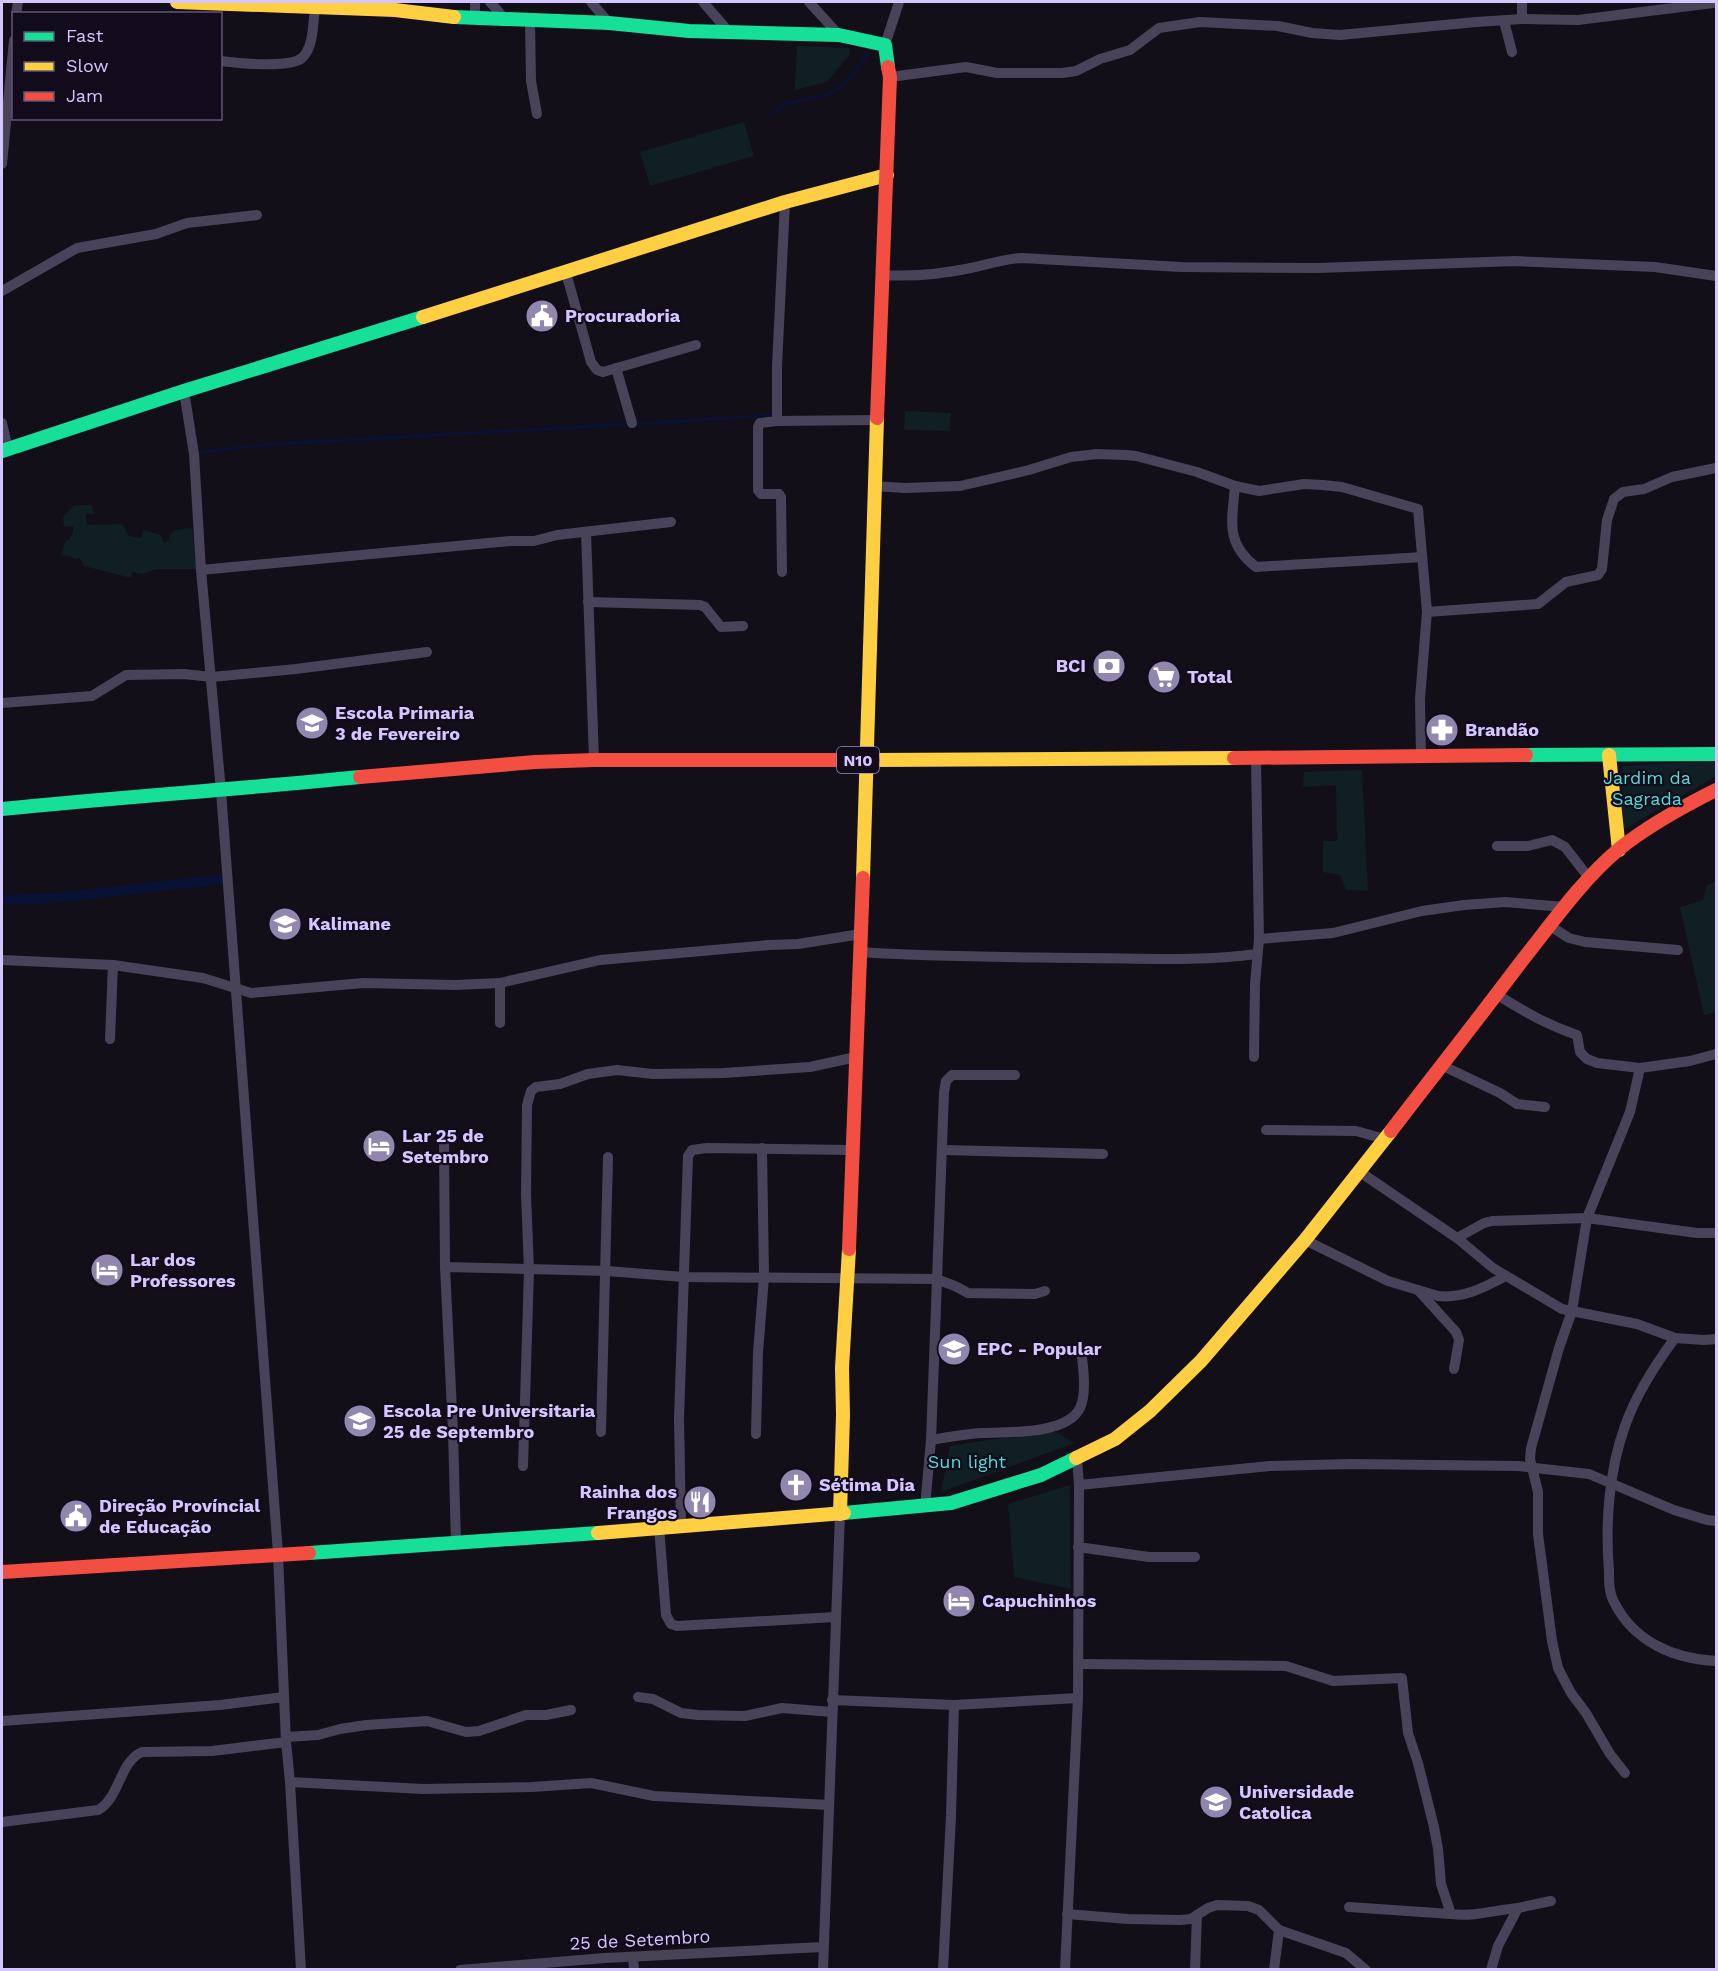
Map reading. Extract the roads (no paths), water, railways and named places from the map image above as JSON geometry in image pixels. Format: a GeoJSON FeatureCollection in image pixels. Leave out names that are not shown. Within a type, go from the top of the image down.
{"type":"FeatureCollection","features":[{"type":"Feature","properties":{"kind":"main road"},"geometry":{"type":"LineString","coordinates":[[177,2],[263,3],[315,7],[391,6],[475,19],[609,23],[689,31],[779,35],[839,35],[885,45],[890,77],[887,175],[874,486],[848,1280],[842,1368],[840,1514]]}},
{"type":"Feature","properties":{"kind":"main road"},"geometry":{"type":"LineString","coordinates":[[5,450],[184,391],[566,273],[785,202],[887,175]]}},
{"type":"Feature","properties":{"kind":"main road","name":"N10"},"geometry":{"type":"LineString","coordinates":[[2,809],[394,773],[535,762],[594,760],[1716,754]]}},
{"type":"Feature","properties":{"kind":"main road"},"geometry":{"type":"LineString","coordinates":[[1609,755],[1619,850]]}},
{"type":"Feature","properties":{"kind":"main road"},"geometry":{"type":"LineString","coordinates":[[2,1572],[456,1544],[925,1507],[951,1503],[997,1490],[1041,1475],[1077,1459],[1115,1439],[1150,1412],[1201,1361],[1360,1172],[1564,906],[1589,878],[1619,850],[1676,810],[1716,790]]}},
{"type":"Feature","properties":{"kind":"street"},"geometry":{"type":"LineString","coordinates":[[475,2],[475,19]]}},
{"type":"Feature","properties":{"kind":"street"},"geometry":{"type":"LineString","coordinates":[[490,2],[506,20]]}},
{"type":"Feature","properties":{"kind":"street"},"geometry":{"type":"LineString","coordinates":[[591,2],[609,23]]}},
{"type":"Feature","properties":{"kind":"street"},"geometry":{"type":"LineString","coordinates":[[703,2],[729,32]]}},
{"type":"Feature","properties":{"kind":"street"},"geometry":{"type":"LineString","coordinates":[[809,2],[839,35]]}},
{"type":"Feature","properties":{"kind":"street"},"geometry":{"type":"LineString","coordinates":[[885,45],[899,2]]}},
{"type":"Feature","properties":{"kind":"street"},"geometry":{"type":"LineString","coordinates":[[1522,2],[1522,19]]}},
{"type":"Feature","properties":{"kind":"street"},"geometry":{"type":"LineString","coordinates":[[890,77],[966,67],[997,73],[1076,71],[1100,59],[1130,50],[1159,28],[1200,22],[1278,26],[1312,33],[1340,35],[1467,22],[1522,19],[1578,20],[1713,3]]}},
{"type":"Feature","properties":{"kind":"street"},"geometry":{"type":"LineString","coordinates":[[222,61],[254,65],[296,62],[308,49],[315,7]]}},
{"type":"Feature","properties":{"kind":"street"},"geometry":{"type":"LineString","coordinates":[[530,21],[530,72],[537,114]]}},
{"type":"Feature","properties":{"kind":"street"},"geometry":{"type":"LineString","coordinates":[[1504,21],[1512,52]]}},
{"type":"Feature","properties":{"kind":"street"},"geometry":{"type":"LineString","coordinates":[[2,164],[12,61]]}},
{"type":"Feature","properties":{"kind":"street"},"geometry":{"type":"LineString","coordinates":[[777,421],[777,366],[785,202]]}},
{"type":"Feature","properties":{"kind":"street"},"geometry":{"type":"LineString","coordinates":[[2,291],[60,260],[77,248],[156,234],[187,222],[257,214]]}},
{"type":"Feature","properties":{"kind":"street"},"geometry":{"type":"LineString","coordinates":[[882,275],[921,276],[1010,258],[1022,258],[1192,267],[1318,268],[1515,261],[1655,267],[1716,276]]}},
{"type":"Feature","properties":{"kind":"street"},"geometry":{"type":"LineString","coordinates":[[566,273],[591,362],[597,370],[603,372],[696,345]]}},
{"type":"Feature","properties":{"kind":"street"},"geometry":{"type":"LineString","coordinates":[[616,368],[632,423]]}},
{"type":"Feature","properties":{"kind":"street"},"geometry":{"type":"LineString","coordinates":[[184,391],[194,454],[201,570],[212,676],[278,1554],[286,1740],[301,1970]]}},
{"type":"Feature","properties":{"kind":"street"},"geometry":{"type":"LineString","coordinates":[[782,572],[781,497],[779,494],[761,494],[758,490],[759,424],[777,421],[878,420]]}},
{"type":"Feature","properties":{"kind":"street"},"geometry":{"type":"LineString","coordinates":[[2,423],[5,450]]}},
{"type":"Feature","properties":{"kind":"street"},"geometry":{"type":"LineString","coordinates":[[874,486],[905,488],[960,486],[1029,470],[1071,457],[1097,454],[1136,456],[1259,491],[1304,484],[1342,487],[1415,507],[1419,512],[1427,612],[1420,699],[1421,756]]}},
{"type":"Feature","properties":{"kind":"street"},"geometry":{"type":"LineString","coordinates":[[1427,612],[1538,604],[1566,582],[1598,575],[1602,569],[1607,520],[1614,499],[1623,492],[1644,489],[1672,477],[1716,468]]}},
{"type":"Feature","properties":{"kind":"street"},"geometry":{"type":"LineString","coordinates":[[1235,486],[1233,537],[1238,549],[1256,567],[1422,557]]}},
{"type":"Feature","properties":{"kind":"street"},"geometry":{"type":"LineString","coordinates":[[201,570],[510,541],[534,542],[557,535],[671,522]]}},
{"type":"Feature","properties":{"kind":"street"},"geometry":{"type":"LineString","coordinates":[[586,532],[594,760]]}},
{"type":"Feature","properties":{"kind":"street"},"geometry":{"type":"LineString","coordinates":[[588,602],[700,606],[705,607],[721,627],[743,626]]}},
{"type":"Feature","properties":{"kind":"street"},"geometry":{"type":"LineString","coordinates":[[2,703],[92,696],[126,675],[212,676],[296,669],[427,652]]}},
{"type":"Feature","properties":{"kind":"street"},"geometry":{"type":"LineString","coordinates":[[1254,1057],[1259,939],[1256,758]]}},
{"type":"Feature","properties":{"kind":"street"},"geometry":{"type":"LineString","coordinates":[[1497,846],[1528,846],[1552,840],[1564,847],[1589,878]]}},
{"type":"Feature","properties":{"kind":"street"},"geometry":{"type":"LineString","coordinates":[[1259,939],[1333,933],[1422,911],[1464,905],[1505,902],[1564,906]]}},
{"type":"Feature","properties":{"kind":"street"},"geometry":{"type":"LineString","coordinates":[[1550,926],[1569,938],[1585,942],[1678,950]]}},
{"type":"Feature","properties":{"kind":"street"},"geometry":{"type":"LineString","coordinates":[[2,960],[113,965],[203,978],[251,993],[363,983],[402,982],[455,985],[500,983],[600,960],[798,944],[861,934]]}},
{"type":"Feature","properties":{"kind":"street"},"geometry":{"type":"LineString","coordinates":[[860,952],[926,956],[1133,958],[1225,958],[1257,954]]}},
{"type":"Feature","properties":{"kind":"street"},"geometry":{"type":"LineString","coordinates":[[110,1039],[113,965]]}},
{"type":"Feature","properties":{"kind":"street"},"geometry":{"type":"LineString","coordinates":[[500,983],[500,1023]]}},
{"type":"Feature","properties":{"kind":"street"},"geometry":{"type":"LineString","coordinates":[[1496,994],[1540,1021],[1577,1035],[1580,1052],[1592,1062],[1640,1068],[1690,1061],[1716,1054]]}},
{"type":"Feature","properties":{"kind":"street"},"geometry":{"type":"LineString","coordinates":[[524,1466],[529,1270],[526,1105],[531,1091],[536,1087],[560,1083],[588,1074],[616,1070],[653,1074],[724,1073],[810,1067],[856,1057]]}},
{"type":"Feature","properties":{"kind":"street"},"geometry":{"type":"LineString","coordinates":[[1441,1065],[1500,1093],[1517,1104],[1545,1107]]}},
{"type":"Feature","properties":{"kind":"street"},"geometry":{"type":"LineString","coordinates":[[1625,1773],[1610,1754],[1586,1713],[1571,1693],[1558,1668],[1552,1641],[1538,1534],[1538,1492],[1532,1468],[1531,1448],[1559,1348],[1572,1311],[1587,1218],[1630,1112],[1640,1068]]}},
{"type":"Feature","properties":{"kind":"street"},"geometry":{"type":"LineString","coordinates":[[925,1507],[931,1440],[944,1092],[949,1077],[1015,1075]]}},
{"type":"Feature","properties":{"kind":"street"},"geometry":{"type":"LineString","coordinates":[[1266,1130],[1356,1131],[1385,1139]]}},
{"type":"Feature","properties":{"kind":"street"},"geometry":{"type":"LineString","coordinates":[[444,1140],[445,1267],[456,1544]]}},
{"type":"Feature","properties":{"kind":"street"},"geometry":{"type":"LineString","coordinates":[[681,1526],[679,1418],[688,1156],[692,1150],[707,1148],[852,1150]]}},
{"type":"Feature","properties":{"kind":"street"},"geometry":{"type":"LineString","coordinates":[[756,1434],[758,1352],[764,1277],[762,1148]]}},
{"type":"Feature","properties":{"kind":"street"},"geometry":{"type":"LineString","coordinates":[[943,1150],[1103,1154]]}},
{"type":"Feature","properties":{"kind":"street"},"geometry":{"type":"LineString","coordinates":[[601,1432],[607,1271],[608,1157]]}},
{"type":"Feature","properties":{"kind":"street"},"geometry":{"type":"LineString","coordinates":[[1360,1172],[1457,1238],[1492,1268],[1562,1309],[1637,1324],[1675,1338],[1716,1339]]}},
{"type":"Feature","properties":{"kind":"street"},"geometry":{"type":"LineString","coordinates":[[1457,1238],[1492,1221],[1587,1218],[1697,1233],[1716,1233]]}},
{"type":"Feature","properties":{"kind":"street"},"geometry":{"type":"LineString","coordinates":[[1305,1240],[1388,1281],[1446,1297],[1470,1293],[1506,1276]]}},
{"type":"Feature","properties":{"kind":"street"},"geometry":{"type":"LineString","coordinates":[[445,1267],[607,1271],[684,1277],[936,1279],[968,1293],[1035,1294],[1046,1291]]}},
{"type":"Feature","properties":{"kind":"street"},"geometry":{"type":"LineString","coordinates":[[1418,1290],[1456,1332],[1459,1340],[1454,1369]]}},
{"type":"Feature","properties":{"kind":"street"},"geometry":{"type":"LineString","coordinates":[[1675,1338],[1650,1372],[1624,1426],[1609,1504],[1610,1593],[1614,1602],[1639,1634],[1656,1645],[1675,1655],[1716,1661]]}},
{"type":"Feature","properties":{"kind":"street"},"geometry":{"type":"LineString","coordinates":[[931,1440],[981,1433],[1012,1434],[1054,1425],[1075,1417],[1082,1403],[1084,1376],[1081,1349]]}},
{"type":"Feature","properties":{"kind":"street"},"geometry":{"type":"LineString","coordinates":[[1065,1970],[1079,1664],[1080,1485],[1077,1459]]}},
{"type":"Feature","properties":{"kind":"street"},"geometry":{"type":"LineString","coordinates":[[1080,1485],[1281,1466],[1351,1464],[1518,1466],[1589,1474],[1674,1510],[1716,1521]]}},
{"type":"Feature","properties":{"kind":"street"},"geometry":{"type":"LineString","coordinates":[[823,1970],[840,1514]]}},
{"type":"Feature","properties":{"kind":"street"},"geometry":{"type":"LineString","coordinates":[[659,1527],[666,1615],[671,1624],[677,1626],[835,1617]]}},
{"type":"Feature","properties":{"kind":"street"},"geometry":{"type":"LineString","coordinates":[[1078,1547],[1149,1557],[1195,1557]]}},
{"type":"Feature","properties":{"kind":"street"},"geometry":{"type":"LineString","coordinates":[[1079,1664],[1286,1666],[1333,1681],[1402,1678],[1408,1733],[1434,1827],[1441,1884],[1451,1914]]}},
{"type":"Feature","properties":{"kind":"street"},"geometry":{"type":"LineString","coordinates":[[2,1721],[220,1705],[284,1697]]}},
{"type":"Feature","properties":{"kind":"street"},"geometry":{"type":"LineString","coordinates":[[638,1697],[653,1699],[681,1713],[745,1716],[782,1708],[954,1705],[1078,1698]]}},
{"type":"Feature","properties":{"kind":"street"},"geometry":{"type":"LineString","coordinates":[[943,1970],[951,1827],[954,1705]]}},
{"type":"Feature","properties":{"kind":"street"},"geometry":{"type":"LineString","coordinates":[[2,1822],[98,1810],[108,1802],[132,1758],[142,1752],[212,1750],[318,1735],[366,1725],[427,1721],[466,1732],[479,1731],[526,1715],[546,1715],[571,1710]]}},
{"type":"Feature","properties":{"kind":"street"},"geometry":{"type":"LineString","coordinates":[[290,1782],[423,1789],[532,1787],[591,1783],[654,1796],[829,1805]]}},
{"type":"Feature","properties":{"kind":"street"},"geometry":{"type":"LineString","coordinates":[[1349,1907],[1474,1916],[1551,1901]]}},
{"type":"Feature","properties":{"kind":"street"},"geometry":{"type":"LineString","coordinates":[[1067,1914],[1180,1920],[1191,1919],[1217,1905],[1248,1906],[1259,1910],[1279,1930],[1346,1953],[1366,1970]]}},
{"type":"Feature","properties":{"kind":"street"},"geometry":{"type":"LineString","coordinates":[[1491,1970],[1498,1946],[1518,1908]]}},
{"type":"Feature","properties":{"kind":"street"},"geometry":{"type":"LineString","coordinates":[[1195,1970],[1197,1915]]}},
{"type":"Feature","properties":{"kind":"street"},"geometry":{"type":"LineString","coordinates":[[1274,1970],[1279,1930]]}},
{"type":"Feature","properties":{"kind":"street","name":"25 de Setembro"},"geometry":{"type":"LineString","coordinates":[[460,1970],[633,1957],[824,1947]]}},
{"type":"Feature","properties":{"kind":"street"},"geometry":{"type":"LineString","coordinates":[[633,1957],[634,1970]]}},
{"type":"Feature","properties":{"kind":"waterway"},"geometry":{"type":"LineString","coordinates":[[772,115],[784,105],[828,94],[841,87],[868,54]]}},
{"type":"Feature","properties":{"kind":"waterway"},"geometry":{"type":"LineString","coordinates":[[635,424],[760,416],[775,413]]}},
{"type":"Feature","properties":{"kind":"waterway"},"geometry":{"type":"LineString","coordinates":[[195,453],[260,445],[629,424]]}},
{"type":"Feature","properties":{"kind":"waterway"},"geometry":{"type":"LineString","coordinates":[[2,900],[53,898],[227,879]]}},
{"type":"Feature","properties":{"kind":"place","name":"Procuradoria"},"geometry":{"type":"Point","coordinates":[542,316]}},
{"type":"Feature","properties":{"kind":"place","name":"BCI"},"geometry":{"type":"Point","coordinates":[1109,666]}},
{"type":"Feature","properties":{"kind":"place","name":"Total"},"geometry":{"type":"Point","coordinates":[1164,677]}},
{"type":"Feature","properties":{"kind":"place","name":"Escola Primaria 3 de Fevereiro"},"geometry":{"type":"Point","coordinates":[312,723]}},
{"type":"Feature","properties":{"kind":"place","name":"Brandão"},"geometry":{"type":"Point","coordinates":[1442,730]}},
{"type":"Feature","properties":{"kind":"place","name":"Kalimane"},"geometry":{"type":"Point","coordinates":[285,924]}},
{"type":"Feature","properties":{"kind":"place","name":"Lar 25 de Setembro"},"geometry":{"type":"Point","coordinates":[379,1146]}},
{"type":"Feature","properties":{"kind":"place","name":"Lar dos Professores"},"geometry":{"type":"Point","coordinates":[107,1270]}},
{"type":"Feature","properties":{"kind":"place","name":"EPC - Popular"},"geometry":{"type":"Point","coordinates":[954,1349]}},
{"type":"Feature","properties":{"kind":"place","name":"Escola Pre Universitaria 25 de Septembro"},"geometry":{"type":"Point","coordinates":[360,1421]}},
{"type":"Feature","properties":{"kind":"place","name":"Sétima Dia"},"geometry":{"type":"Point","coordinates":[796,1485]}},
{"type":"Feature","properties":{"kind":"place","name":"Rainha dos Frangos"},"geometry":{"type":"Point","coordinates":[700,1502]}},
{"type":"Feature","properties":{"kind":"place","name":"Direção Províncial de Educação"},"geometry":{"type":"Point","coordinates":[76,1516]}},
{"type":"Feature","properties":{"kind":"place","name":"Capuchinhos"},"geometry":{"type":"Point","coordinates":[959,1601]}},
{"type":"Feature","properties":{"kind":"place","name":"Universidade Catolica"},"geometry":{"type":"Point","coordinates":[1216,1802]}},
{"type":"Feature","properties":{"kind":"park label","name":"Jardim da Sagrada"},"geometry":{"type":"Point","coordinates":[1647,788]}},
{"type":"Feature","properties":{"kind":"park label","name":"Sun light"},"geometry":{"type":"Point","coordinates":[967,1462]}}]}
